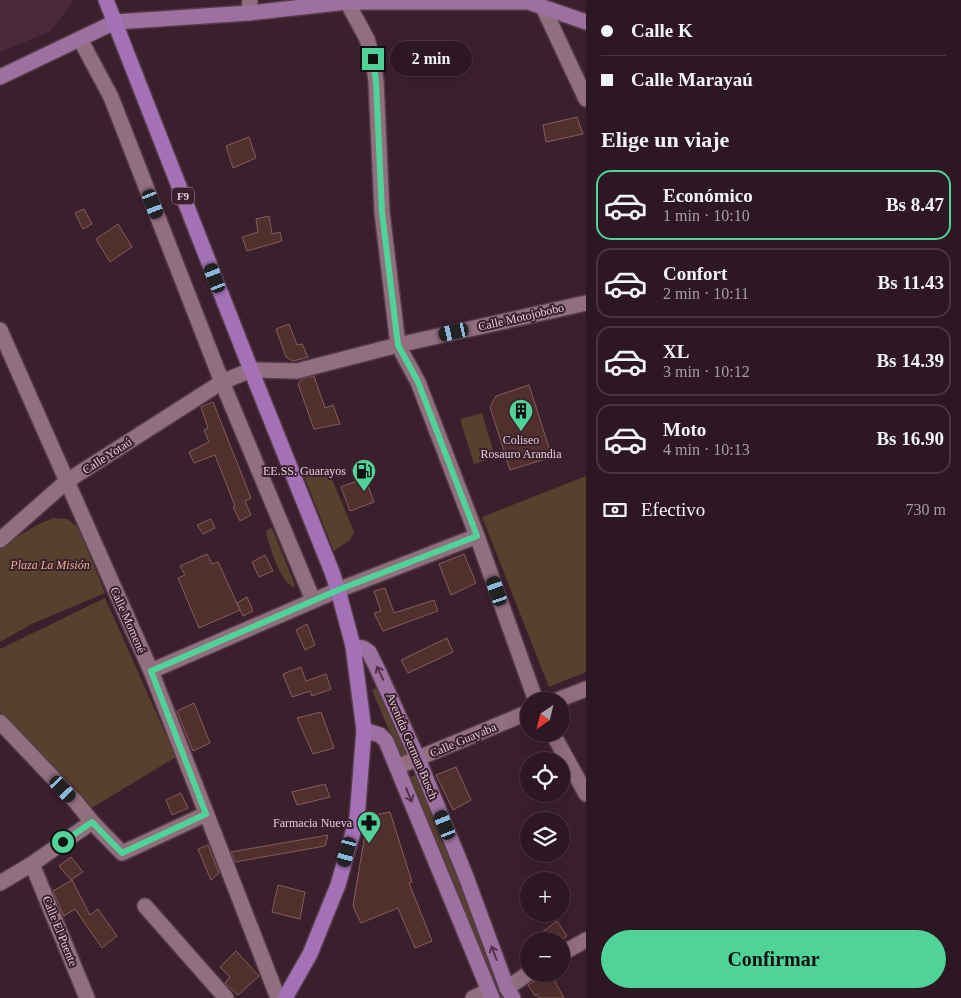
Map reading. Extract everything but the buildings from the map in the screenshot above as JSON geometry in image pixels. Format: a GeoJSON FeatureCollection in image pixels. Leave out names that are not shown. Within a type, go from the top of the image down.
{"type":"FeatureCollection","features":[{"type":"Feature","properties":{"kind":"highway","name":"F9"},"geometry":{"type":"LineString","coordinates":[[106,0],[338,590],[353,646],[364,730],[357,818],[338,885],[310,954],[286,998]]}},
{"type":"Feature","properties":{"kind":"main road"},"geometry":{"type":"LineString","coordinates":[[0,77],[115,22],[249,6],[425,1],[533,3],[586,22]]}},
{"type":"Feature","properties":{"kind":"main road","name":"Avenida German Busch"},"geometry":{"type":"LineString","coordinates":[[353,646],[363,648],[369,652],[418,758],[510,993]]}},
{"type":"Feature","properties":{"kind":"main road","name":"Avenida German Busch"},"geometry":{"type":"LineString","coordinates":[[364,730],[380,735],[386,741],[490,994]]}},
{"type":"Feature","properties":{"kind":"street"},"geometry":{"type":"LineString","coordinates":[[347,2],[366,39],[373,59],[376,81],[382,212],[398,345],[418,382],[477,536],[533,692]]}},
{"type":"Feature","properties":{"kind":"street"},"geometry":{"type":"LineString","coordinates":[[533,3],[586,98]]}},
{"type":"Feature","properties":{"kind":"street"},"geometry":{"type":"LineString","coordinates":[[80,39],[111,97],[222,382],[314,600]]}},
{"type":"Feature","properties":{"kind":"street","name":"Calle Motojobobo"},"geometry":{"type":"LineString","coordinates":[[250,370],[297,370],[398,345],[586,303]]}},
{"type":"Feature","properties":{"kind":"street","name":"Calle Momené"},"geometry":{"type":"LineString","coordinates":[[0,330],[151,671],[278,998]]}},
{"type":"Feature","properties":{"kind":"street","name":"Calle Yotaú"},"geometry":{"type":"LineString","coordinates":[[0,540],[67,481],[222,382],[250,370]]}},
{"type":"Feature","properties":{"kind":"street"},"geometry":{"type":"LineString","coordinates":[[151,671],[338,590],[477,536]]}},
{"type":"Feature","properties":{"kind":"street"},"geometry":{"type":"LineString","coordinates":[[570,695],[586,689]]}},
{"type":"Feature","properties":{"kind":"street","name":"Calle Guayaba"},"geometry":{"type":"LineString","coordinates":[[397,767],[520,716]]}},
{"type":"Feature","properties":{"kind":"street"},"geometry":{"type":"LineString","coordinates":[[0,722],[122,853],[206,814]]}},
{"type":"Feature","properties":{"kind":"street"},"geometry":{"type":"LineString","coordinates":[[557,742],[586,794]]}},
{"type":"Feature","properties":{"kind":"street"},"geometry":{"type":"LineString","coordinates":[[0,883],[32,864],[92,822]]}},
{"type":"Feature","properties":{"kind":"street","name":"Calle El Puente"},"geometry":{"type":"LineString","coordinates":[[32,864],[87,998]]}},
{"type":"Feature","properties":{"kind":"street"},"geometry":{"type":"LineString","coordinates":[[145,906],[226,998]]}},
{"type":"Feature","properties":{"kind":"street"},"geometry":{"type":"LineString","coordinates":[[570,949],[586,940]]}},
{"type":"Feature","properties":{"kind":"street"},"geometry":{"type":"LineString","coordinates":[[510,993],[520,982]]}},
{"type":"Feature","properties":{"kind":"street"},"geometry":{"type":"LineString","coordinates":[[473,998],[490,994]]}},
{"type":"Feature","properties":{"kind":"shaded area"},"geometry":{"type":"Polygon","coordinates":[[[0,0],[74,0],[51,31],[0,52],[0,0]]]}},
{"type":"Feature","properties":{"kind":"green space"},"geometry":{"type":"Polygon","coordinates":[[[482,413],[495,457],[474,464],[460,419],[482,413]]]}},
{"type":"Feature","properties":{"kind":"green space"},"geometry":{"type":"Polygon","coordinates":[[[312,467],[329,472],[354,532],[350,540],[334,551],[302,471],[312,467]]]}},
{"type":"Feature","properties":{"kind":"green space"},"geometry":{"type":"Polygon","coordinates":[[[586,476],[586,672],[549,687],[482,517],[586,476]]]}},
{"type":"Feature","properties":{"kind":"green space","name":"Plaza La Misión"},"geometry":{"type":"Polygon","coordinates":[[[53,518],[67,519],[78,527],[105,593],[32,624],[0,642],[0,548],[35,526],[53,518]]]}},
{"type":"Feature","properties":{"kind":"green space"},"geometry":{"type":"Polygon","coordinates":[[[272,528],[295,585],[294,588],[284,578],[273,556],[266,534],[267,530],[272,528]]]}},
{"type":"Feature","properties":{"kind":"green space"},"geometry":{"type":"Polygon","coordinates":[[[105,598],[176,757],[90,809],[0,712],[0,649],[105,598]]]}},
{"type":"Feature","properties":{"kind":"green space"},"geometry":{"type":"Polygon","coordinates":[[[378,687],[409,753],[400,757],[372,690],[378,687]]]}},
{"type":"Feature","properties":{"kind":"green space"},"geometry":{"type":"Polygon","coordinates":[[[420,773],[509,998],[499,998],[408,778],[420,773]]]}},
{"type":"Feature","properties":{"kind":"place","name":"Coliseo Rosauro Arandia"},"geometry":{"type":"Point","coordinates":[521,432]}},
{"type":"Feature","properties":{"kind":"place","name":"EE.SS. Guarayos"},"geometry":{"type":"Point","coordinates":[364,492]}},
{"type":"Feature","properties":{"kind":"place","name":"Farmacia Nueva"},"geometry":{"type":"Point","coordinates":[369,844]}},
{"type":"Feature","properties":{"kind":"route"},"geometry":{"type":"LineString","coordinates":[[63,842],[92,822],[122,853],[206,814],[151,671],[338,590],[477,536],[418,382],[398,345],[382,212],[376,81],[373,59]]}}]}
